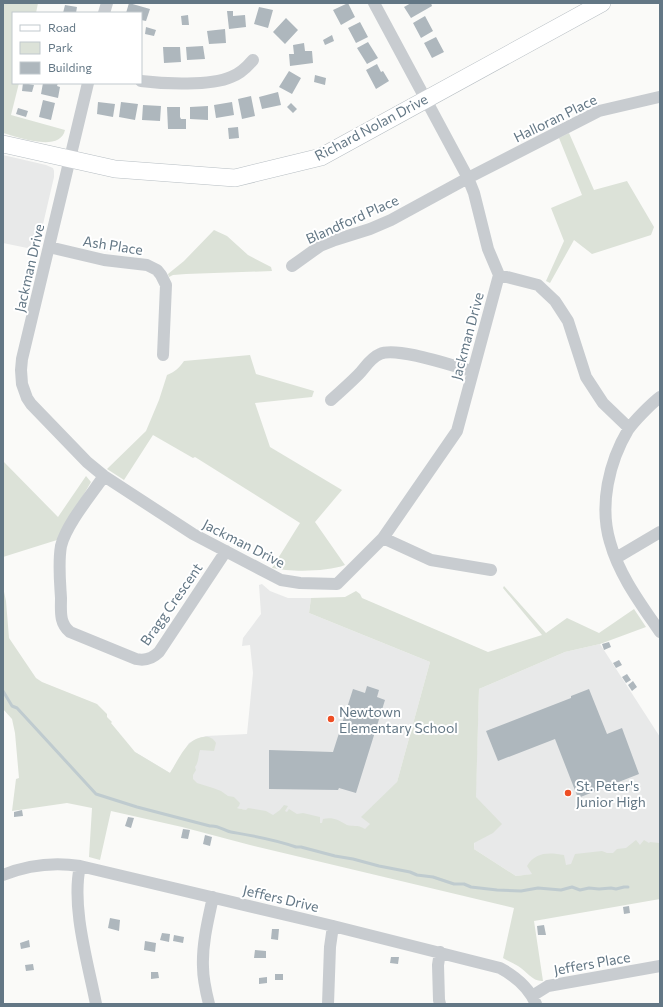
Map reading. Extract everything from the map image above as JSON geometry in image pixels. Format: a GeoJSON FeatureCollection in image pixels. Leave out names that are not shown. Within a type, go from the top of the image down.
{"type":"FeatureCollection","features":[{"type":"Feature","properties":{"kind":"main road","name":"Richard Nolan Drive"},"geometry":{"type":"LineString","coordinates":[[3,144],[115,169],[235,178],[321,157],[602,3]]}},
{"type":"Feature","properties":{"kind":"street"},"geometry":{"type":"LineString","coordinates":[[374,3],[468,178],[474,193],[488,249],[499,275],[538,285],[555,301],[568,321],[586,377],[603,403],[629,428]]}},
{"type":"Feature","properties":{"kind":"street"},"geometry":{"type":"LineString","coordinates":[[142,81],[178,83],[224,80],[239,74],[253,60]]}},
{"type":"Feature","properties":{"kind":"street","name":"Jackman Drive"},"geometry":{"type":"LineString","coordinates":[[88,84],[22,359],[22,384],[27,398],[36,410],[87,462],[104,476],[192,534],[281,580],[300,583],[337,584],[383,538],[457,431],[499,275]]}},
{"type":"Feature","properties":{"kind":"street","name":"Halloran Place"},"geometry":{"type":"LineString","coordinates":[[468,178],[599,111],[659,97]]}},
{"type":"Feature","properties":{"kind":"street","name":"Blandford Place"},"geometry":{"type":"LineString","coordinates":[[292,266],[324,244],[380,225],[468,178]]}},
{"type":"Feature","properties":{"kind":"street","name":"Ash Place"},"geometry":{"type":"LineString","coordinates":[[49,247],[98,259],[147,265],[157,270],[166,285],[163,355]]}},
{"type":"Feature","properties":{"kind":"street"},"geometry":{"type":"LineString","coordinates":[[331,400],[370,360],[386,352],[403,353],[472,372]]}},
{"type":"Feature","properties":{"kind":"street"},"geometry":{"type":"LineString","coordinates":[[660,397],[629,428],[616,453],[607,490],[606,508],[607,528],[616,558],[636,596],[660,632]]}},
{"type":"Feature","properties":{"kind":"street","name":"Bragg Crescent"},"geometry":{"type":"LineString","coordinates":[[104,476],[69,527],[62,544],[60,566],[62,617],[64,625],[70,632],[136,659],[141,660],[152,658],[159,652],[226,552]]}},
{"type":"Feature","properties":{"kind":"street"},"geometry":{"type":"LineString","coordinates":[[616,558],[660,532]]}},
{"type":"Feature","properties":{"kind":"street"},"geometry":{"type":"LineString","coordinates":[[383,538],[431,560],[491,570]]}},
{"type":"Feature","properties":{"kind":"street","name":"Jeffers Drive"},"geometry":{"type":"LineString","coordinates":[[3,875],[20,869],[64,864],[80,866],[213,897],[500,968],[519,981],[534,1000]]}},
{"type":"Feature","properties":{"kind":"street"},"geometry":{"type":"LineString","coordinates":[[80,866],[77,884],[79,910],[96,1004]]}},
{"type":"Feature","properties":{"kind":"street"},"geometry":{"type":"LineString","coordinates":[[209,1004],[204,976],[203,958],[204,941],[213,897]]}},
{"type":"Feature","properties":{"kind":"street"},"geometry":{"type":"LineString","coordinates":[[328,1004],[330,947],[333,926]]}},
{"type":"Feature","properties":{"kind":"street"},"geometry":{"type":"LineString","coordinates":[[440,952],[438,972],[440,1004]]}},
{"type":"Feature","properties":{"kind":"street","name":"Jeffers Place"},"geometry":{"type":"LineString","coordinates":[[534,1000],[548,986],[660,966]]}},
{"type":"Feature","properties":{"kind":"shaded area"},"geometry":{"type":"Polygon","coordinates":[[[3,155],[53,168],[54,177],[37,250],[3,243],[3,155]]]}},
{"type":"Feature","properties":{"kind":"shaded area","name":"Newtown Elementary School"},"geometry":{"type":"Polygon","coordinates":[[[262,584],[270,591],[288,598],[311,598],[309,613],[430,662],[380,844],[161,789],[135,752],[170,773],[189,743],[206,736],[247,734],[253,673],[250,645],[242,646],[243,638],[261,614],[259,585],[262,584]]]}},
{"type":"Feature","properties":{"kind":"shaded area","name":"St. Peter's Junior High"},"geometry":{"type":"Polygon","coordinates":[[[600,644],[660,737],[660,860],[516,876],[474,849],[479,689],[565,652],[600,644]]]}},
{"type":"Feature","properties":{"kind":"green space"},"geometry":{"type":"Polygon","coordinates":[[[3,3],[38,3],[36,12],[12,12],[12,84],[19,84],[11,115],[65,130],[62,137],[55,141],[47,142],[28,140],[3,133],[3,3]]]}},
{"type":"Feature","properties":{"kind":"green space"},"geometry":{"type":"Polygon","coordinates":[[[569,133],[594,190],[627,181],[654,227],[651,235],[592,254],[574,240],[550,283],[546,281],[564,241],[551,208],[582,195],[559,138],[569,133]]]}},
{"type":"Feature","properties":{"kind":"green space"},"geometry":{"type":"Polygon","coordinates":[[[214,230],[227,236],[248,255],[271,267],[272,271],[186,274],[173,275],[169,277],[168,274],[184,261],[214,230]]]}},
{"type":"Feature","properties":{"kind":"green space"},"geometry":{"type":"Polygon","coordinates":[[[250,355],[256,374],[314,391],[312,397],[255,403],[270,447],[342,490],[315,522],[345,565],[329,569],[308,571],[272,568],[300,523],[195,457],[193,458],[153,435],[124,480],[107,469],[146,431],[159,400],[167,375],[177,370],[184,361],[250,355]]]}},
{"type":"Feature","properties":{"kind":"green space"},"geometry":{"type":"Polygon","coordinates":[[[3,461],[58,517],[86,476],[91,482],[57,540],[3,557],[3,461]]]}},
{"type":"Feature","properties":{"kind":"green space"},"geometry":{"type":"Polygon","coordinates":[[[504,586],[546,633],[567,618],[599,633],[634,609],[646,627],[600,644],[565,652],[479,689],[476,797],[502,824],[493,833],[474,843],[474,849],[516,876],[532,874],[527,866],[534,858],[543,854],[553,853],[564,855],[566,865],[571,864],[575,854],[602,851],[613,853],[617,849],[626,848],[636,840],[640,845],[644,840],[649,843],[659,843],[660,845],[660,899],[534,921],[543,981],[536,980],[518,966],[503,958],[514,908],[111,811],[100,860],[89,857],[92,808],[67,803],[12,811],[16,779],[19,778],[15,733],[12,719],[3,709],[3,587],[6,601],[9,638],[36,678],[42,682],[97,704],[107,714],[107,717],[112,722],[111,723],[135,752],[170,773],[181,754],[192,741],[204,737],[211,738],[216,743],[214,751],[200,750],[193,779],[197,783],[234,797],[240,803],[237,808],[266,811],[273,815],[284,805],[288,806],[285,811],[287,812],[289,809],[297,814],[303,813],[320,817],[320,823],[322,823],[323,819],[327,818],[365,829],[370,824],[361,817],[397,782],[430,662],[309,613],[311,598],[345,597],[356,591],[362,598],[488,652],[542,635],[503,588],[504,586]]]}},
{"type":"Feature","properties":{"kind":"building"},"geometry":{"type":"Polygon","coordinates":[[[129,3],[150,9],[146,21],[142,20],[142,12],[126,12],[129,3]]]}},
{"type":"Feature","properties":{"kind":"building"},"geometry":{"type":"Polygon","coordinates":[[[348,3],[355,17],[341,25],[333,10],[348,3]]]}},
{"type":"Feature","properties":{"kind":"building"},"geometry":{"type":"Polygon","coordinates":[[[411,3],[431,3],[432,6],[411,18],[404,7],[411,3]]]}},
{"type":"Feature","properties":{"kind":"building"},"geometry":{"type":"Polygon","coordinates":[[[65,5],[77,7],[76,12],[63,12],[65,5]]]}},
{"type":"Feature","properties":{"kind":"building"},"geometry":{"type":"Polygon","coordinates":[[[259,7],[273,10],[268,28],[254,24],[259,7]]]}},
{"type":"Feature","properties":{"kind":"building"},"geometry":{"type":"Polygon","coordinates":[[[227,11],[233,11],[233,16],[245,15],[246,27],[229,29],[227,11]]]}},
{"type":"Feature","properties":{"kind":"building"},"geometry":{"type":"Polygon","coordinates":[[[188,15],[189,25],[182,25],[181,16],[188,15]]]}},
{"type":"Feature","properties":{"kind":"building"},"geometry":{"type":"Polygon","coordinates":[[[425,16],[433,31],[421,38],[413,23],[425,16]]]}},
{"type":"Feature","properties":{"kind":"building"},"geometry":{"type":"Polygon","coordinates":[[[286,18],[298,30],[285,44],[273,32],[286,18]]]}},
{"type":"Feature","properties":{"kind":"building"},"geometry":{"type":"Polygon","coordinates":[[[360,22],[368,37],[356,43],[348,28],[360,22]]]}},
{"type":"Feature","properties":{"kind":"building"},"geometry":{"type":"Polygon","coordinates":[[[146,27],[156,30],[154,36],[145,34],[146,27]]]}},
{"type":"Feature","properties":{"kind":"building"},"geometry":{"type":"Polygon","coordinates":[[[225,29],[226,43],[209,44],[207,31],[225,29]]]}},
{"type":"Feature","properties":{"kind":"building"},"geometry":{"type":"Polygon","coordinates":[[[332,35],[334,41],[325,45],[323,40],[332,35]]]}},
{"type":"Feature","properties":{"kind":"building"},"geometry":{"type":"Polygon","coordinates":[[[436,37],[444,52],[432,58],[424,43],[436,37]]]}},
{"type":"Feature","properties":{"kind":"building"},"geometry":{"type":"Polygon","coordinates":[[[368,42],[378,58],[367,64],[357,48],[368,42]]]}},
{"type":"Feature","properties":{"kind":"building"},"geometry":{"type":"Polygon","coordinates":[[[304,43],[305,51],[312,51],[313,63],[290,66],[289,54],[294,54],[293,45],[304,43]]]}},
{"type":"Feature","properties":{"kind":"building"},"geometry":{"type":"Polygon","coordinates":[[[203,46],[205,59],[187,60],[186,47],[203,46]]]}},
{"type":"Feature","properties":{"kind":"building"},"geometry":{"type":"Polygon","coordinates":[[[163,47],[180,47],[181,62],[164,63],[163,47]]]}},
{"type":"Feature","properties":{"kind":"building"},"geometry":{"type":"Polygon","coordinates":[[[377,64],[381,72],[383,71],[389,81],[376,89],[366,70],[377,64]]]}},
{"type":"Feature","properties":{"kind":"building"},"geometry":{"type":"Polygon","coordinates":[[[289,71],[301,78],[292,94],[279,87],[289,71]]]}},
{"type":"Feature","properties":{"kind":"building"},"geometry":{"type":"Polygon","coordinates":[[[315,75],[326,78],[325,85],[314,82],[315,75]]]}},
{"type":"Feature","properties":{"kind":"building"},"geometry":{"type":"Polygon","coordinates":[[[23,84],[34,85],[32,92],[22,91],[23,84]]]}},
{"type":"Feature","properties":{"kind":"building"},"geometry":{"type":"Polygon","coordinates":[[[43,84],[58,84],[57,86],[60,87],[58,98],[41,94],[43,84]]]}},
{"type":"Feature","properties":{"kind":"building"},"geometry":{"type":"Polygon","coordinates":[[[278,92],[281,105],[262,109],[259,97],[278,92]]]}},
{"type":"Feature","properties":{"kind":"building"},"geometry":{"type":"Polygon","coordinates":[[[251,96],[255,116],[242,119],[238,99],[251,96]]]}},
{"type":"Feature","properties":{"kind":"building"},"geometry":{"type":"Polygon","coordinates":[[[43,100],[55,103],[51,120],[39,117],[43,100]]]}},
{"type":"Feature","properties":{"kind":"building"},"geometry":{"type":"Polygon","coordinates":[[[98,102],[115,104],[113,117],[97,114],[98,102]]]}},
{"type":"Feature","properties":{"kind":"building"},"geometry":{"type":"Polygon","coordinates":[[[121,102],[138,104],[135,120],[119,117],[121,102]]]}},
{"type":"Feature","properties":{"kind":"building"},"geometry":{"type":"Polygon","coordinates":[[[232,102],[234,115],[216,118],[214,105],[232,102]]]}},
{"type":"Feature","properties":{"kind":"building"},"geometry":{"type":"Polygon","coordinates":[[[291,103],[297,109],[293,113],[287,107],[291,103]]]}},
{"type":"Feature","properties":{"kind":"building"},"geometry":{"type":"Polygon","coordinates":[[[143,105],[161,106],[160,121],[142,120],[143,105]]]}},
{"type":"Feature","properties":{"kind":"building"},"geometry":{"type":"Polygon","coordinates":[[[208,106],[208,120],[190,119],[190,107],[208,106]]]}},
{"type":"Feature","properties":{"kind":"building"},"geometry":{"type":"Polygon","coordinates":[[[167,107],[180,107],[181,119],[186,119],[186,129],[168,129],[167,107]]]}},
{"type":"Feature","properties":{"kind":"building"},"geometry":{"type":"Polygon","coordinates":[[[18,108],[28,111],[26,117],[16,114],[18,108]]]}},
{"type":"Feature","properties":{"kind":"building"},"geometry":{"type":"Polygon","coordinates":[[[238,127],[239,138],[229,139],[228,128],[238,127]]]}},
{"type":"Feature","properties":{"kind":"building"},"geometry":{"type":"Polygon","coordinates":[[[609,642],[611,647],[604,650],[602,644],[609,642]]]}},
{"type":"Feature","properties":{"kind":"building"},"geometry":{"type":"Polygon","coordinates":[[[619,660],[622,665],[616,668],[613,663],[619,660]]]}},
{"type":"Feature","properties":{"kind":"building"},"geometry":{"type":"Polygon","coordinates":[[[627,674],[631,680],[626,683],[622,677],[627,674]]]}},
{"type":"Feature","properties":{"kind":"building"},"geometry":{"type":"Polygon","coordinates":[[[633,681],[637,687],[632,691],[628,685],[633,681]]]}},
{"type":"Feature","properties":{"kind":"building"},"geometry":{"type":"Polygon","coordinates":[[[367,686],[379,690],[377,697],[385,700],[356,793],[339,788],[338,790],[269,789],[269,750],[333,752],[353,689],[365,693],[367,686]]]}},
{"type":"Feature","properties":{"kind":"building","name":"St. Peter's Junior High"},"geometry":{"type":"Polygon","coordinates":[[[589,689],[607,734],[622,728],[639,774],[578,798],[555,739],[498,761],[486,731],[571,698],[571,696],[589,689]]]}},
{"type":"Feature","properties":{"kind":"building"},"geometry":{"type":"Polygon","coordinates":[[[22,810],[23,816],[14,817],[14,812],[22,810]]]}},
{"type":"Feature","properties":{"kind":"building"},"geometry":{"type":"Polygon","coordinates":[[[128,817],[134,818],[131,828],[125,826],[128,817]]]}},
{"type":"Feature","properties":{"kind":"building"},"geometry":{"type":"Polygon","coordinates":[[[183,829],[190,830],[188,839],[181,838],[183,829]]]}},
{"type":"Feature","properties":{"kind":"building"},"geometry":{"type":"Polygon","coordinates":[[[205,835],[212,837],[210,846],[203,844],[205,835]]]}},
{"type":"Feature","properties":{"kind":"building"},"geometry":{"type":"Polygon","coordinates":[[[629,906],[630,913],[624,914],[623,907],[629,906]]]}},
{"type":"Feature","properties":{"kind":"building"},"geometry":{"type":"Polygon","coordinates":[[[110,918],[120,920],[119,931],[108,928],[110,918]]]}},
{"type":"Feature","properties":{"kind":"building"},"geometry":{"type":"Polygon","coordinates":[[[544,925],[546,935],[538,935],[537,926],[544,925]]]}},
{"type":"Feature","properties":{"kind":"building"},"geometry":{"type":"Polygon","coordinates":[[[272,929],[279,929],[278,940],[271,939],[272,929]]]}},
{"type":"Feature","properties":{"kind":"building"},"geometry":{"type":"Polygon","coordinates":[[[162,933],[170,934],[169,942],[160,940],[162,933]]]}},
{"type":"Feature","properties":{"kind":"building"},"geometry":{"type":"Polygon","coordinates":[[[174,935],[184,937],[183,943],[173,941],[174,935]]]}},
{"type":"Feature","properties":{"kind":"building"},"geometry":{"type":"Polygon","coordinates":[[[29,940],[30,947],[21,949],[20,943],[29,940]]]}},
{"type":"Feature","properties":{"kind":"building"},"geometry":{"type":"Polygon","coordinates":[[[145,941],[156,943],[155,952],[144,950],[145,941]]]}},
{"type":"Feature","properties":{"kind":"building"},"geometry":{"type":"Polygon","coordinates":[[[255,950],[266,951],[266,958],[254,958],[255,950]]]}},
{"type":"Feature","properties":{"kind":"building"},"geometry":{"type":"Polygon","coordinates":[[[391,957],[399,957],[398,964],[390,963],[391,957]]]}},
{"type":"Feature","properties":{"kind":"building"},"geometry":{"type":"Polygon","coordinates":[[[33,964],[34,970],[26,971],[25,965],[33,964]]]}},
{"type":"Feature","properties":{"kind":"building"},"geometry":{"type":"Polygon","coordinates":[[[151,972],[158,972],[159,978],[151,979],[151,972]]]}},
{"type":"Feature","properties":{"kind":"building"},"geometry":{"type":"Polygon","coordinates":[[[275,974],[283,974],[283,980],[275,980],[275,974]]]}},
{"type":"Feature","properties":{"kind":"building"},"geometry":{"type":"Polygon","coordinates":[[[267,977],[267,983],[259,984],[259,978],[267,977]]]}},
{"type":"Feature","properties":{"kind":"waterway"},"geometry":{"type":"LineString","coordinates":[[3,691],[12,706],[17,708],[96,794],[137,807],[210,826],[216,826],[228,831],[256,836],[296,847],[410,872],[417,875],[433,877],[454,884],[464,884],[471,887],[521,891],[538,888],[561,890],[572,887],[580,890],[589,888],[616,889],[628,887]]}},
{"type":"Feature","properties":{"kind":"place","name":"Newtown Elementary School"},"geometry":{"type":"Point","coordinates":[331,719]}},
{"type":"Feature","properties":{"kind":"place","name":"St. Peter's Junior High"},"geometry":{"type":"Point","coordinates":[568,793]}}]}
